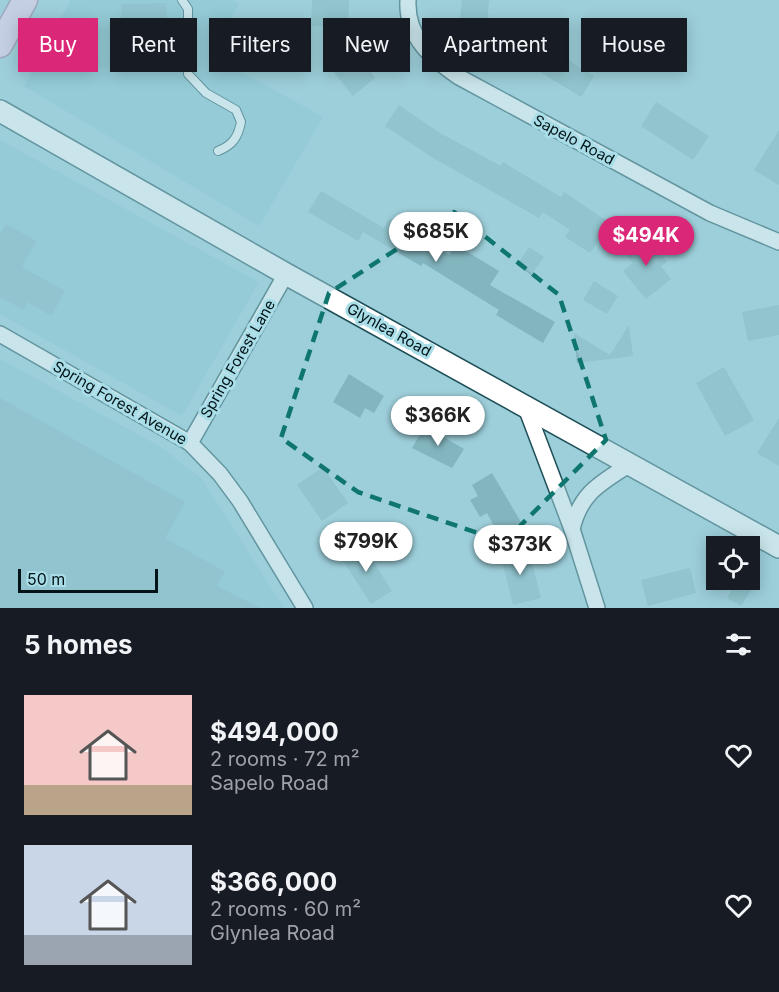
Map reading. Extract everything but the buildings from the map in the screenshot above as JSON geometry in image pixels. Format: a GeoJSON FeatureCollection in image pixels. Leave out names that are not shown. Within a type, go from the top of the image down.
{"type":"FeatureCollection","features":[{"type":"Feature","properties":{"kind":"main road"},"geometry":{"type":"LineString","coordinates":[[0,45],[25,0]]}},
{"type":"Feature","properties":{"kind":"street","name":"Sapelo Road"},"geometry":{"type":"LineString","coordinates":[[408,0],[410,22],[418,41],[428,54],[459,77],[710,213],[779,242]]}},
{"type":"Feature","properties":{"kind":"street","name":"Glynlea Road"},"geometry":{"type":"LineString","coordinates":[[0,111],[286,274],[779,547]]}},
{"type":"Feature","properties":{"kind":"street","name":"Spring Forest Lane"},"geometry":{"type":"LineString","coordinates":[[190,443],[286,274]]}},
{"type":"Feature","properties":{"kind":"street","name":"Spring Forest Avenue"},"geometry":{"type":"LineString","coordinates":[[0,334],[190,443],[220,474],[240,501],[305,608]]}},
{"type":"Feature","properties":{"kind":"street"},"geometry":{"type":"LineString","coordinates":[[525,405],[572,529],[597,608]]}},
{"type":"Feature","properties":{"kind":"street"},"geometry":{"type":"LineString","coordinates":[[572,529],[577,508],[586,495],[630,464]]}},
{"type":"Feature","properties":{"kind":"lane"},"geometry":{"type":"LineString","coordinates":[[182,0],[188,9],[188,74],[206,93],[236,110],[241,122],[238,135],[229,146],[218,151]]}},
{"type":"Feature","properties":{"kind":"highlighted area"},"geometry":{"type":"Polygon","coordinates":[[[454,212],[559,295],[606,440],[504,542],[358,492],[281,438],[329,293],[454,212]]]}},
{"type":"Feature","properties":{"kind":"shaded area"},"geometry":{"type":"Polygon","coordinates":[[[71,0],[231,0],[239,4],[231,18],[209,18],[209,72],[242,72],[323,117],[259,226],[24,86],[32,72],[98,72],[98,18],[61,18],[71,0]]]}},
{"type":"Feature","properties":{"kind":"shaded area"},"geometry":{"type":"Polygon","coordinates":[[[0,140],[259,282],[182,416],[0,314],[0,140]]]}},
{"type":"Feature","properties":{"kind":"shaded area"},"geometry":{"type":"Polygon","coordinates":[[[0,359],[161,447],[202,479],[284,608],[0,608],[0,359]]]}}]}
